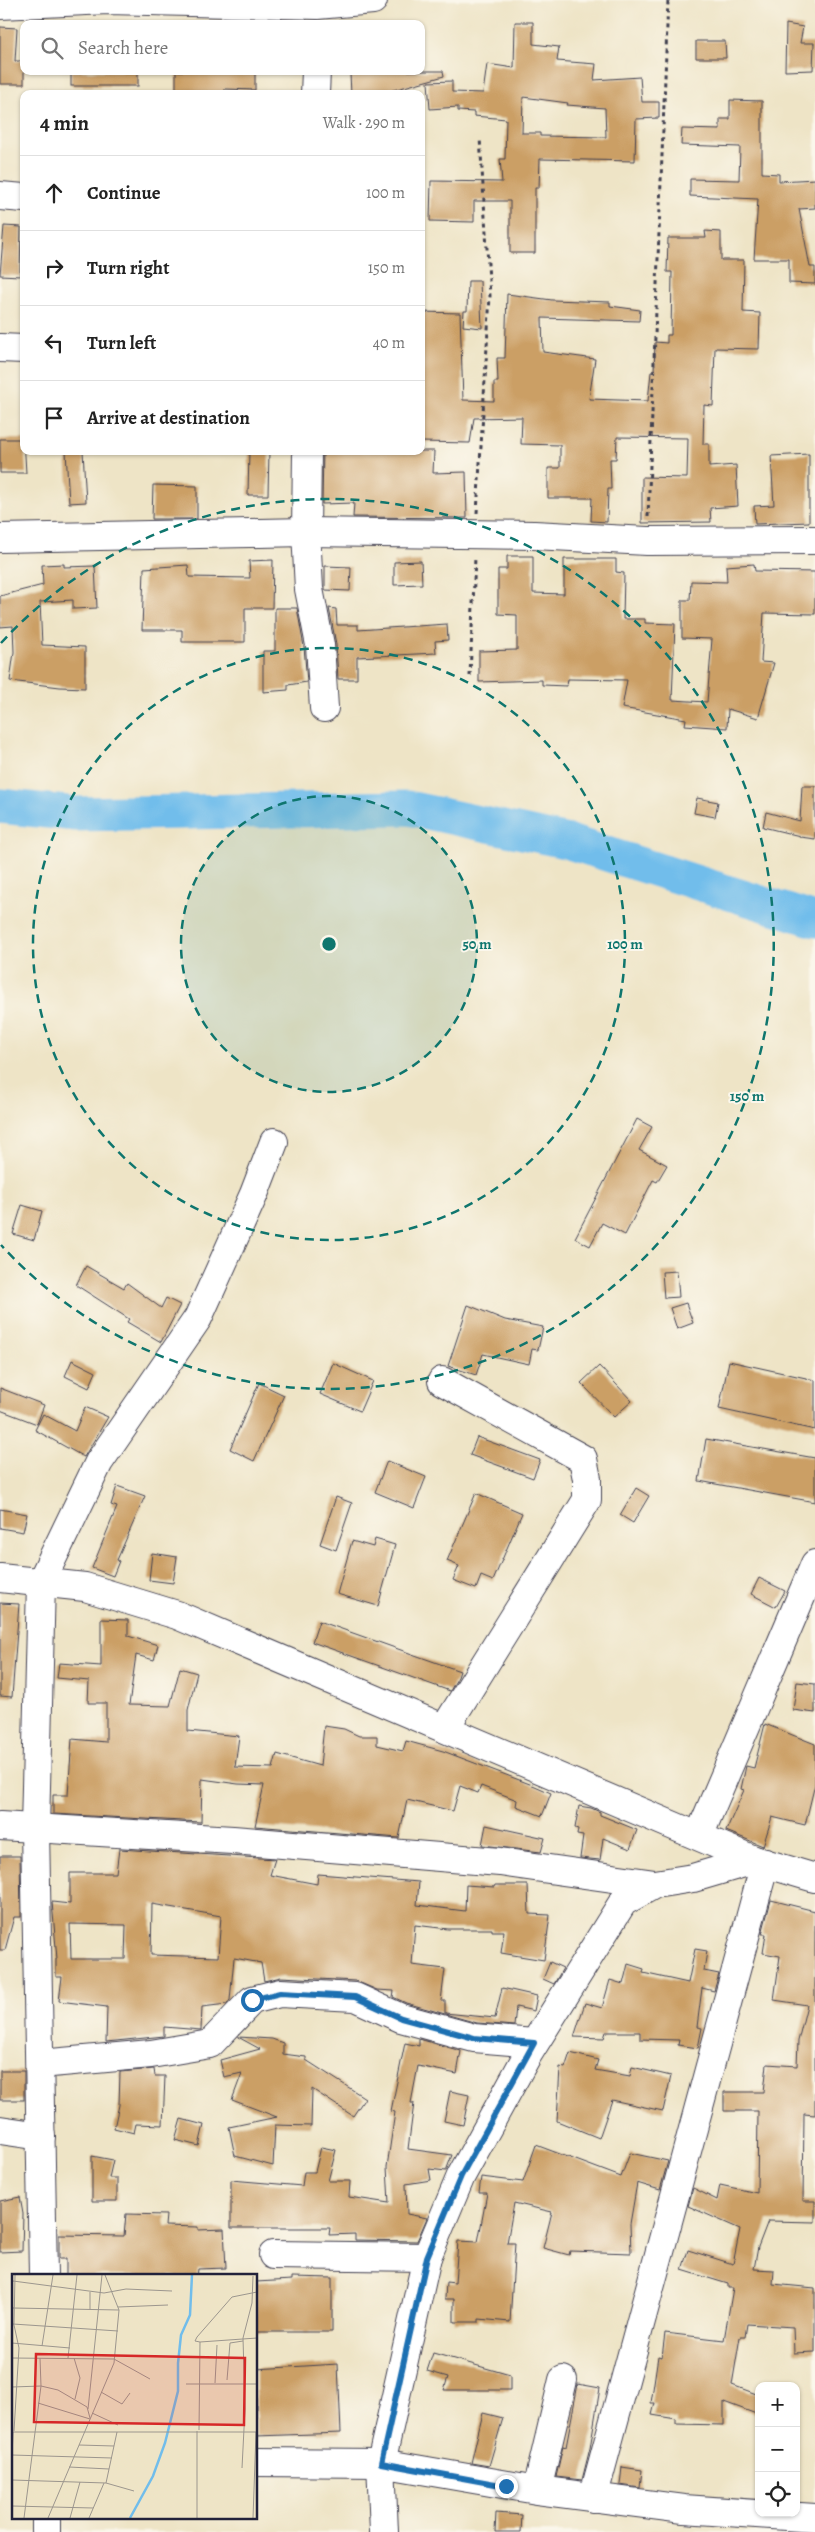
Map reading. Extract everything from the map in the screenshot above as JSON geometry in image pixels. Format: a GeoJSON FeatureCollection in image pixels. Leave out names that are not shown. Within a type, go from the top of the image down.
{"type":"FeatureCollection","features":[{"type":"Feature","properties":{"kind":"street"},"geometry":{"type":"LineString","coordinates":[[0,5],[108,0],[317,10],[373,0]]}},
{"type":"Feature","properties":{"kind":"street"},"geometry":{"type":"LineString","coordinates":[[315,90],[316,75]]}},
{"type":"Feature","properties":{"kind":"street"},"geometry":{"type":"LineString","coordinates":[[0,196],[20,198]]}},
{"type":"Feature","properties":{"kind":"street"},"geometry":{"type":"LineString","coordinates":[[0,348],[20,349]]}},
{"type":"Feature","properties":{"kind":"street"},"geometry":{"type":"LineString","coordinates":[[307,455],[306,532],[309,589],[320,645],[324,708]]}},
{"type":"Feature","properties":{"kind":"street"},"geometry":{"type":"LineString","coordinates":[[0,538],[306,532],[476,536],[534,535],[647,540],[815,540]]}},
{"type":"Feature","properties":{"kind":"street"},"geometry":{"type":"LineString","coordinates":[[43,2274],[34,1828],[41,1582],[99,1462],[198,1318],[254,1194],[274,1142]]}},
{"type":"Feature","properties":{"kind":"street"},"geometry":{"type":"LineString","coordinates":[[442,1381],[583,1459],[588,1479],[587,1500],[445,1728]]}},
{"type":"Feature","properties":{"kind":"street"},"geometry":{"type":"LineString","coordinates":[[699,1836],[815,1564]]}},
{"type":"Feature","properties":{"kind":"street"},"geometry":{"type":"LineString","coordinates":[[0,1578],[85,1587],[177,1615],[699,1836],[760,1861],[815,1878]]}},
{"type":"Feature","properties":{"kind":"street"},"geometry":{"type":"LineString","coordinates":[[0,1826],[234,1840],[500,1862],[655,1884],[693,1878],[760,1861]]}},
{"type":"Feature","properties":{"kind":"street"},"geometry":{"type":"LineString","coordinates":[[594,2498],[760,1861]]}},
{"type":"Feature","properties":{"kind":"street"},"geometry":{"type":"LineString","coordinates":[[384,2532],[381,2463],[427,2257],[461,2176],[534,2043],[623,1902],[655,1884]]}},
{"type":"Feature","properties":{"kind":"street"},"geometry":{"type":"LineString","coordinates":[[40,2064],[151,2054],[210,2044],[252,2000],[280,1993],[355,1997],[401,2018],[474,2038],[534,2043]]}},
{"type":"Feature","properties":{"kind":"street"},"geometry":{"type":"LineString","coordinates":[[0,2130],[41,2136]]}},
{"type":"Feature","properties":{"kind":"street"},"geometry":{"type":"LineString","coordinates":[[273,2255],[427,2257]]}},
{"type":"Feature","properties":{"kind":"street"},"geometry":{"type":"LineString","coordinates":[[537,2490],[563,2380]]}},
{"type":"Feature","properties":{"kind":"street"},"geometry":{"type":"LineString","coordinates":[[258,2462],[381,2463],[594,2498],[684,2509],[815,2518]]}},
{"type":"Feature","properties":{"kind":"path"},"geometry":{"type":"LineString","coordinates":[[647,540],[668,0]]}},
{"type":"Feature","properties":{"kind":"path"},"geometry":{"type":"LineString","coordinates":[[470,676],[490,296],[480,138]]}},
{"type":"Feature","properties":{"kind":"building"},"geometry":{"type":"Polygon","coordinates":[[[515,22],[533,22],[533,44],[559,47],[557,61],[596,64],[594,80],[640,77],[642,102],[659,102],[659,118],[636,119],[635,161],[540,159],[539,188],[535,188],[535,253],[510,253],[510,201],[474,201],[474,222],[430,221],[431,181],[502,182],[500,159],[505,159],[506,119],[474,116],[474,112],[458,111],[458,107],[430,109],[428,82],[452,81],[452,92],[483,93],[487,64],[514,68],[515,22]],[[523,97],[522,133],[540,133],[540,136],[606,137],[605,108],[567,105],[568,103],[523,97]]]}},
{"type":"Feature","properties":{"kind":"building"},"geometry":{"type":"Polygon","coordinates":[[[786,24],[803,27],[800,43],[814,43],[813,70],[785,71],[786,24]]]}},
{"type":"Feature","properties":{"kind":"building"},"geometry":{"type":"Polygon","coordinates":[[[0,27],[17,28],[15,61],[20,61],[20,75],[24,75],[24,84],[0,84],[0,27]]]}},
{"type":"Feature","properties":{"kind":"building"},"geometry":{"type":"Polygon","coordinates":[[[696,41],[725,41],[726,58],[696,58],[696,41]]]}},
{"type":"Feature","properties":{"kind":"building"},"geometry":{"type":"Polygon","coordinates":[[[425,71],[443,71],[444,76],[393,90],[351,90],[350,75],[425,75],[425,71]]]}},
{"type":"Feature","properties":{"kind":"building"},"geometry":{"type":"Polygon","coordinates":[[[71,75],[138,75],[138,86],[71,86],[71,75]]]}},
{"type":"Feature","properties":{"kind":"building"},"geometry":{"type":"Polygon","coordinates":[[[176,75],[255,75],[255,90],[176,90],[176,75]]]}},
{"type":"Feature","properties":{"kind":"building"},"geometry":{"type":"Polygon","coordinates":[[[730,100],[762,101],[762,173],[779,174],[779,181],[815,179],[815,208],[799,209],[810,267],[815,267],[815,284],[789,283],[789,259],[754,259],[758,199],[690,196],[690,179],[739,180],[740,147],[681,145],[682,129],[720,130],[720,119],[730,119],[730,100]]]}},
{"type":"Feature","properties":{"kind":"building"},"geometry":{"type":"Polygon","coordinates":[[[4,226],[20,227],[20,276],[0,275],[4,226]]]}},
{"type":"Feature","properties":{"kind":"building"},"geometry":{"type":"Polygon","coordinates":[[[705,231],[721,232],[721,260],[744,260],[743,312],[760,313],[759,349],[715,348],[713,406],[704,405],[703,444],[709,444],[709,467],[736,465],[738,506],[710,508],[711,522],[642,523],[642,477],[687,478],[688,438],[617,437],[616,459],[610,459],[611,489],[608,489],[607,522],[591,521],[592,498],[548,498],[548,468],[560,468],[560,445],[521,444],[522,417],[474,418],[470,443],[425,442],[425,312],[460,313],[463,400],[494,401],[494,382],[498,382],[497,358],[505,358],[507,294],[552,300],[610,302],[610,306],[640,310],[639,321],[542,318],[543,352],[595,359],[589,399],[648,401],[651,372],[654,372],[655,342],[667,343],[667,335],[671,335],[672,272],[667,272],[668,238],[706,238],[705,231]]]}},
{"type":"Feature","properties":{"kind":"building"},"geometry":{"type":"Polygon","coordinates":[[[468,281],[480,281],[482,328],[463,326],[464,311],[467,311],[468,281]]]}},
{"type":"Feature","properties":{"kind":"building"},"geometry":{"type":"Polygon","coordinates":[[[0,439],[20,439],[20,455],[25,455],[26,473],[0,473],[0,439]]]}},
{"type":"Feature","properties":{"kind":"building"},"geometry":{"type":"Polygon","coordinates":[[[425,451],[434,451],[433,473],[466,472],[467,518],[353,517],[354,503],[322,504],[323,455],[425,455],[425,451]]]}},
{"type":"Feature","properties":{"kind":"building"},"geometry":{"type":"Polygon","coordinates":[[[809,454],[809,522],[755,524],[754,506],[774,505],[771,456],[809,454]]]}},
{"type":"Feature","properties":{"kind":"building"},"geometry":{"type":"Polygon","coordinates":[[[66,455],[83,455],[86,502],[69,503],[66,455]]]}},
{"type":"Feature","properties":{"kind":"building"},"geometry":{"type":"Polygon","coordinates":[[[249,455],[269,455],[268,495],[248,495],[249,455]]]}},
{"type":"Feature","properties":{"kind":"building"},"geometry":{"type":"Polygon","coordinates":[[[153,485],[197,486],[197,519],[152,519],[153,485]]]}},
{"type":"Feature","properties":{"kind":"building"},"geometry":{"type":"Polygon","coordinates":[[[507,556],[533,556],[533,593],[564,594],[564,559],[616,559],[616,572],[624,573],[623,619],[645,619],[645,623],[675,624],[672,700],[707,702],[712,639],[682,638],[682,600],[690,600],[691,581],[727,582],[726,566],[754,564],[755,571],[815,572],[815,614],[764,613],[761,662],[774,663],[758,718],[728,709],[727,728],[685,725],[686,719],[622,708],[627,680],[568,679],[567,686],[542,685],[542,680],[479,682],[479,651],[517,650],[517,615],[498,614],[498,569],[507,569],[507,556]]]}},
{"type":"Feature","properties":{"kind":"building"},"geometry":{"type":"Polygon","coordinates":[[[273,560],[272,608],[245,608],[245,642],[182,642],[182,630],[142,630],[144,568],[188,565],[189,577],[250,578],[249,561],[273,560]]]}},
{"type":"Feature","properties":{"kind":"building"},"geometry":{"type":"Polygon","coordinates":[[[421,561],[422,584],[394,585],[394,562],[421,561]]]}},
{"type":"Feature","properties":{"kind":"building"},"geometry":{"type":"Polygon","coordinates":[[[64,564],[64,567],[95,566],[97,608],[73,609],[73,600],[40,602],[42,645],[85,647],[85,688],[10,681],[14,652],[13,626],[0,627],[0,596],[43,585],[42,565],[64,564]]]}},
{"type":"Feature","properties":{"kind":"building"},"geometry":{"type":"Polygon","coordinates":[[[325,566],[351,567],[350,591],[325,590],[325,566]]]}},
{"type":"Feature","properties":{"kind":"building"},"geometry":{"type":"Polygon","coordinates":[[[275,608],[297,608],[304,647],[307,682],[288,685],[288,690],[263,692],[263,651],[275,651],[275,608]]]}},
{"type":"Feature","properties":{"kind":"building"},"geometry":{"type":"Polygon","coordinates":[[[329,608],[336,609],[337,625],[358,625],[358,630],[447,624],[448,640],[435,641],[436,653],[357,657],[357,679],[338,679],[336,644],[329,608]]]}},
{"type":"Feature","properties":{"kind":"building"},"geometry":{"type":"Polygon","coordinates":[[[802,786],[815,786],[815,839],[763,827],[766,812],[800,821],[802,786]]]}},
{"type":"Feature","properties":{"kind":"building"},"geometry":{"type":"Polygon","coordinates":[[[697,798],[718,802],[715,817],[694,813],[697,798]]]}},
{"type":"Feature","properties":{"kind":"building"},"geometry":{"type":"Polygon","coordinates":[[[637,1119],[652,1127],[639,1150],[667,1165],[657,1182],[653,1180],[625,1235],[602,1223],[590,1246],[575,1238],[637,1119]]]}},
{"type":"Feature","properties":{"kind":"building"},"geometry":{"type":"Polygon","coordinates":[[[22,1205],[42,1211],[34,1240],[13,1234],[22,1205]]]}},
{"type":"Feature","properties":{"kind":"building"},"geometry":{"type":"Polygon","coordinates":[[[86,1266],[124,1288],[127,1283],[161,1308],[166,1298],[180,1305],[161,1342],[127,1322],[129,1319],[76,1285],[86,1266]]]}},
{"type":"Feature","properties":{"kind":"building"},"geometry":{"type":"Polygon","coordinates":[[[677,1271],[679,1297],[664,1298],[662,1272],[677,1271]]]}},
{"type":"Feature","properties":{"kind":"building"},"geometry":{"type":"Polygon","coordinates":[[[686,1303],[693,1323],[677,1329],[670,1308],[686,1303]]]}},
{"type":"Feature","properties":{"kind":"building"},"geometry":{"type":"Polygon","coordinates":[[[468,1305],[505,1320],[543,1327],[538,1350],[532,1349],[529,1364],[483,1354],[476,1375],[448,1366],[468,1305]]]}},
{"type":"Feature","properties":{"kind":"building"},"geometry":{"type":"Polygon","coordinates":[[[72,1360],[96,1372],[89,1388],[65,1376],[72,1360]]]}},
{"type":"Feature","properties":{"kind":"building"},"geometry":{"type":"Polygon","coordinates":[[[729,1361],[815,1380],[815,1430],[719,1409],[729,1361]]]}},
{"type":"Feature","properties":{"kind":"building"},"geometry":{"type":"Polygon","coordinates":[[[333,1363],[373,1381],[360,1411],[320,1394],[333,1363]]]}},
{"type":"Feature","properties":{"kind":"building"},"geometry":{"type":"Polygon","coordinates":[[[599,1366],[632,1401],[614,1417],[581,1383],[599,1366]]]}},
{"type":"Feature","properties":{"kind":"building"},"geometry":{"type":"Polygon","coordinates":[[[259,1383],[284,1395],[254,1461],[230,1449],[259,1383]]]}},
{"type":"Feature","properties":{"kind":"building"},"geometry":{"type":"Polygon","coordinates":[[[0,1388],[44,1405],[37,1424],[0,1410],[0,1388]]]}},
{"type":"Feature","properties":{"kind":"building"},"geometry":{"type":"Polygon","coordinates":[[[85,1407],[108,1417],[84,1457],[35,1430],[43,1414],[75,1431],[85,1407]]]}},
{"type":"Feature","properties":{"kind":"building"},"geometry":{"type":"Polygon","coordinates":[[[477,1437],[540,1460],[533,1478],[470,1455],[477,1437]]]}},
{"type":"Feature","properties":{"kind":"building"},"geometry":{"type":"Polygon","coordinates":[[[706,1439],[815,1458],[815,1502],[699,1481],[706,1439]]]}},
{"type":"Feature","properties":{"kind":"building"},"geometry":{"type":"Polygon","coordinates":[[[387,1461],[426,1477],[414,1508],[375,1492],[387,1461]]]}},
{"type":"Feature","properties":{"kind":"building"},"geometry":{"type":"Polygon","coordinates":[[[117,1486],[145,1496],[117,1560],[119,1561],[113,1576],[92,1568],[117,1507],[111,1505],[117,1486]]]}},
{"type":"Feature","properties":{"kind":"building"},"geometry":{"type":"Polygon","coordinates":[[[636,1488],[649,1496],[633,1523],[620,1515],[636,1488]]]}},
{"type":"Feature","properties":{"kind":"building"},"geometry":{"type":"Polygon","coordinates":[[[476,1493],[522,1513],[493,1581],[481,1576],[476,1589],[453,1580],[459,1566],[447,1561],[476,1493]]]}},
{"type":"Feature","properties":{"kind":"building"},"geometry":{"type":"Polygon","coordinates":[[[336,1497],[352,1503],[336,1550],[320,1544],[336,1497]]]}},
{"type":"Feature","properties":{"kind":"building"},"geometry":{"type":"Polygon","coordinates":[[[0,1509],[27,1514],[23,1532],[0,1528],[0,1509]]]}},
{"type":"Feature","properties":{"kind":"building"},"geometry":{"type":"Polygon","coordinates":[[[375,1539],[395,1545],[378,1606],[337,1594],[352,1541],[373,1547],[375,1539]]]}},
{"type":"Feature","properties":{"kind":"building"},"geometry":{"type":"Polygon","coordinates":[[[152,1553],[177,1557],[173,1583],[149,1580],[152,1553]]]}},
{"type":"Feature","properties":{"kind":"building"},"geometry":{"type":"Polygon","coordinates":[[[759,1578],[785,1591],[776,1607],[751,1594],[759,1578]]]}},
{"type":"Feature","properties":{"kind":"building"},"geometry":{"type":"Polygon","coordinates":[[[0,1603],[19,1604],[12,1697],[0,1696],[0,1603]]]}},
{"type":"Feature","properties":{"kind":"building"},"geometry":{"type":"Polygon","coordinates":[[[101,1619],[128,1620],[128,1636],[158,1645],[154,1660],[136,1655],[129,1705],[170,1706],[180,1668],[197,1673],[188,1710],[188,1731],[239,1736],[235,1767],[273,1768],[277,1754],[320,1766],[324,1726],[344,1729],[359,1736],[377,1736],[377,1745],[403,1751],[406,1741],[443,1751],[551,1793],[542,1816],[516,1806],[517,1800],[481,1786],[478,1793],[460,1786],[453,1811],[407,1800],[399,1838],[255,1826],[264,1785],[238,1784],[202,1779],[201,1822],[53,1814],[53,1795],[68,1795],[72,1739],[106,1742],[106,1703],[88,1703],[89,1681],[57,1678],[59,1663],[101,1666],[101,1619]]]}},
{"type":"Feature","properties":{"kind":"building"},"geometry":{"type":"Polygon","coordinates":[[[319,1621],[460,1671],[458,1677],[450,1691],[312,1642],[319,1621]]]}},
{"type":"Feature","properties":{"kind":"building"},"geometry":{"type":"Polygon","coordinates":[[[797,1682],[815,1684],[815,1713],[793,1710],[797,1682]]]}},
{"type":"Feature","properties":{"kind":"building"},"geometry":{"type":"Polygon","coordinates":[[[765,1724],[815,1744],[815,1784],[805,1825],[772,1817],[763,1846],[726,1831],[744,1790],[741,1789],[746,1766],[754,1768],[765,1724]]]}},
{"type":"Feature","properties":{"kind":"building"},"geometry":{"type":"Polygon","coordinates":[[[579,1806],[591,1808],[600,1812],[600,1815],[637,1830],[630,1849],[603,1838],[600,1860],[580,1858],[583,1836],[577,1835],[578,1829],[575,1828],[579,1806]]]}},
{"type":"Feature","properties":{"kind":"building"},"geometry":{"type":"Polygon","coordinates":[[[486,1825],[545,1838],[541,1852],[482,1845],[486,1825]]]}},
{"type":"Feature","properties":{"kind":"building"},"geometry":{"type":"Polygon","coordinates":[[[119,1849],[275,1859],[270,1875],[317,1884],[318,1874],[419,1882],[417,1905],[465,1911],[466,1885],[494,1887],[495,1885],[528,1885],[529,1914],[550,1915],[544,1960],[501,1953],[504,1931],[492,1931],[492,1929],[448,1929],[415,1925],[412,1965],[445,1969],[441,2001],[445,2001],[445,2013],[495,2018],[502,1988],[537,1996],[534,2011],[516,2007],[514,2026],[477,2023],[406,2003],[393,1997],[394,1991],[377,1990],[356,1981],[281,1977],[264,1981],[261,1963],[234,1958],[230,2000],[227,2004],[202,2007],[201,2030],[164,2027],[164,2036],[106,2042],[107,2007],[59,2001],[62,1977],[56,1977],[57,1959],[52,1902],[70,1904],[70,1873],[116,1873],[119,1849]],[[152,1904],[151,1955],[218,1957],[221,1916],[152,1904]],[[70,1924],[71,1959],[125,1959],[126,1925],[70,1924]]]}},
{"type":"Feature","properties":{"kind":"building"},"geometry":{"type":"Polygon","coordinates":[[[0,1856],[20,1856],[21,1917],[14,1917],[5,1950],[0,1950],[0,1856]]]}},
{"type":"Feature","properties":{"kind":"building"},"geometry":{"type":"Polygon","coordinates":[[[771,1900],[815,1911],[815,2115],[804,2114],[803,2201],[815,2201],[815,2222],[768,2221],[758,2247],[754,2269],[774,2270],[773,2284],[815,2288],[815,2352],[794,2353],[793,2327],[747,2324],[745,2337],[740,2337],[732,2385],[755,2394],[755,2414],[724,2402],[724,2425],[676,2424],[676,2419],[652,2415],[655,2403],[651,2403],[658,2356],[662,2357],[665,2333],[724,2340],[733,2288],[728,2288],[728,2284],[682,2270],[688,2250],[733,2264],[740,2229],[688,2206],[693,2188],[717,2200],[720,2185],[757,2193],[758,2111],[724,2111],[724,2092],[764,2092],[767,2064],[797,2066],[798,2041],[807,2005],[774,2000],[780,1956],[763,1953],[766,1934],[762,1934],[771,1900]]]}},
{"type":"Feature","properties":{"kind":"building"},"geometry":{"type":"Polygon","coordinates":[[[695,1949],[707,1951],[704,1971],[719,1974],[714,1991],[702,1988],[697,2027],[702,2028],[698,2048],[678,2045],[679,2040],[640,2039],[640,2032],[606,2032],[604,2038],[574,2037],[585,2003],[602,2008],[610,1980],[623,1984],[628,1964],[644,1969],[643,1973],[688,1983],[695,1949]]]}},
{"type":"Feature","properties":{"kind":"building"},"geometry":{"type":"Polygon","coordinates":[[[550,1962],[563,1968],[554,1984],[543,1979],[550,1962]]]}},
{"type":"Feature","properties":{"kind":"building"},"geometry":{"type":"Polygon","coordinates":[[[238,2037],[272,2039],[283,2043],[283,2054],[306,2057],[306,2060],[365,2098],[353,2116],[312,2089],[311,2126],[275,2125],[273,2166],[235,2156],[229,2127],[277,2117],[232,2100],[242,2073],[224,2077],[220,2060],[260,2049],[238,2037]]]}},
{"type":"Feature","properties":{"kind":"building"},"geometry":{"type":"Polygon","coordinates":[[[419,2039],[461,2051],[457,2074],[418,2066],[411,2103],[414,2103],[408,2149],[452,2155],[446,2171],[429,2169],[431,2180],[406,2184],[407,2214],[427,2218],[417,2241],[355,2240],[355,2234],[329,2235],[330,2228],[231,2228],[231,2180],[302,2186],[304,2172],[315,2172],[321,2147],[336,2150],[328,2181],[350,2181],[349,2197],[389,2203],[387,2167],[395,2112],[391,2111],[405,2043],[419,2046],[419,2039]]]}},
{"type":"Feature","properties":{"kind":"building"},"geometry":{"type":"Polygon","coordinates":[[[570,2053],[598,2060],[595,2070],[630,2076],[632,2067],[671,2076],[663,2111],[612,2100],[599,2138],[557,2121],[560,2067],[565,2068],[570,2053]]]}},
{"type":"Feature","properties":{"kind":"building"},"geometry":{"type":"Polygon","coordinates":[[[154,2069],[155,2076],[165,2076],[163,2125],[136,2124],[134,2133],[114,2128],[119,2105],[120,2072],[154,2069]]]}},
{"type":"Feature","properties":{"kind":"building"},"geometry":{"type":"Polygon","coordinates":[[[0,2071],[24,2071],[24,2100],[0,2100],[0,2071]]]}},
{"type":"Feature","properties":{"kind":"building"},"geometry":{"type":"Polygon","coordinates":[[[450,2091],[469,2095],[463,2125],[444,2121],[450,2091]]]}},
{"type":"Feature","properties":{"kind":"building"},"geometry":{"type":"Polygon","coordinates":[[[181,2119],[204,2125],[199,2146],[175,2140],[181,2119]]]}},
{"type":"Feature","properties":{"kind":"building"},"geometry":{"type":"Polygon","coordinates":[[[536,2145],[621,2177],[630,2153],[668,2161],[660,2190],[637,2183],[630,2224],[631,2253],[570,2251],[569,2255],[543,2248],[552,2212],[514,2203],[507,2243],[515,2243],[510,2322],[479,2319],[479,2322],[454,2322],[454,2299],[445,2299],[446,2282],[455,2283],[458,2241],[478,2242],[487,2193],[479,2193],[481,2177],[523,2182],[536,2145]]]}},
{"type":"Feature","properties":{"kind":"building"},"geometry":{"type":"Polygon","coordinates":[[[92,2156],[113,2160],[109,2178],[117,2178],[117,2201],[92,2201],[92,2156]]]}},
{"type":"Feature","properties":{"kind":"building"},"geometry":{"type":"Polygon","coordinates":[[[20,2197],[23,2214],[22,2251],[0,2252],[0,2201],[20,2197]]]}},
{"type":"Feature","properties":{"kind":"building"},"geometry":{"type":"Polygon","coordinates":[[[126,2214],[166,2215],[165,2226],[198,2227],[198,2230],[224,2229],[226,2268],[198,2269],[197,2274],[66,2274],[66,2259],[59,2259],[59,2235],[124,2236],[126,2214]]]}},
{"type":"Feature","properties":{"kind":"building"},"geometry":{"type":"Polygon","coordinates":[[[292,2277],[332,2278],[332,2332],[258,2332],[258,2282],[292,2280],[292,2277]]]}},
{"type":"Feature","properties":{"kind":"building"},"geometry":{"type":"Polygon","coordinates":[[[433,2353],[510,2375],[510,2390],[444,2390],[448,2377],[427,2371],[433,2353]]]}},
{"type":"Feature","properties":{"kind":"building"},"geometry":{"type":"Polygon","coordinates":[[[338,2364],[341,2433],[258,2436],[258,2369],[338,2364]]]}},
{"type":"Feature","properties":{"kind":"building"},"geometry":{"type":"Polygon","coordinates":[[[578,2384],[600,2388],[590,2448],[582,2480],[556,2477],[563,2446],[566,2447],[578,2384]]]}},
{"type":"Feature","properties":{"kind":"building"},"geometry":{"type":"Polygon","coordinates":[[[483,2413],[503,2418],[489,2466],[471,2463],[483,2413]]]}},
{"type":"Feature","properties":{"kind":"building"},"geometry":{"type":"Polygon","coordinates":[[[622,2467],[642,2470],[640,2488],[620,2485],[622,2467]]]}},
{"type":"Feature","properties":{"kind":"building"},"geometry":{"type":"Polygon","coordinates":[[[496,2513],[522,2515],[521,2532],[495,2532],[496,2513]]]}},
{"type":"Feature","properties":{"kind":"waterway"},"geometry":{"type":"LineString","coordinates":[[0,806],[76,814],[408,808],[569,842],[815,920]]}},
{"type":"Feature","properties":{"kind":"route"},"geometry":{"type":"LineString","coordinates":[[252,2000],[280,1993],[355,1997],[401,2018],[474,2038],[534,2043],[461,2176],[427,2257],[381,2463],[506,2486]]}}]}
